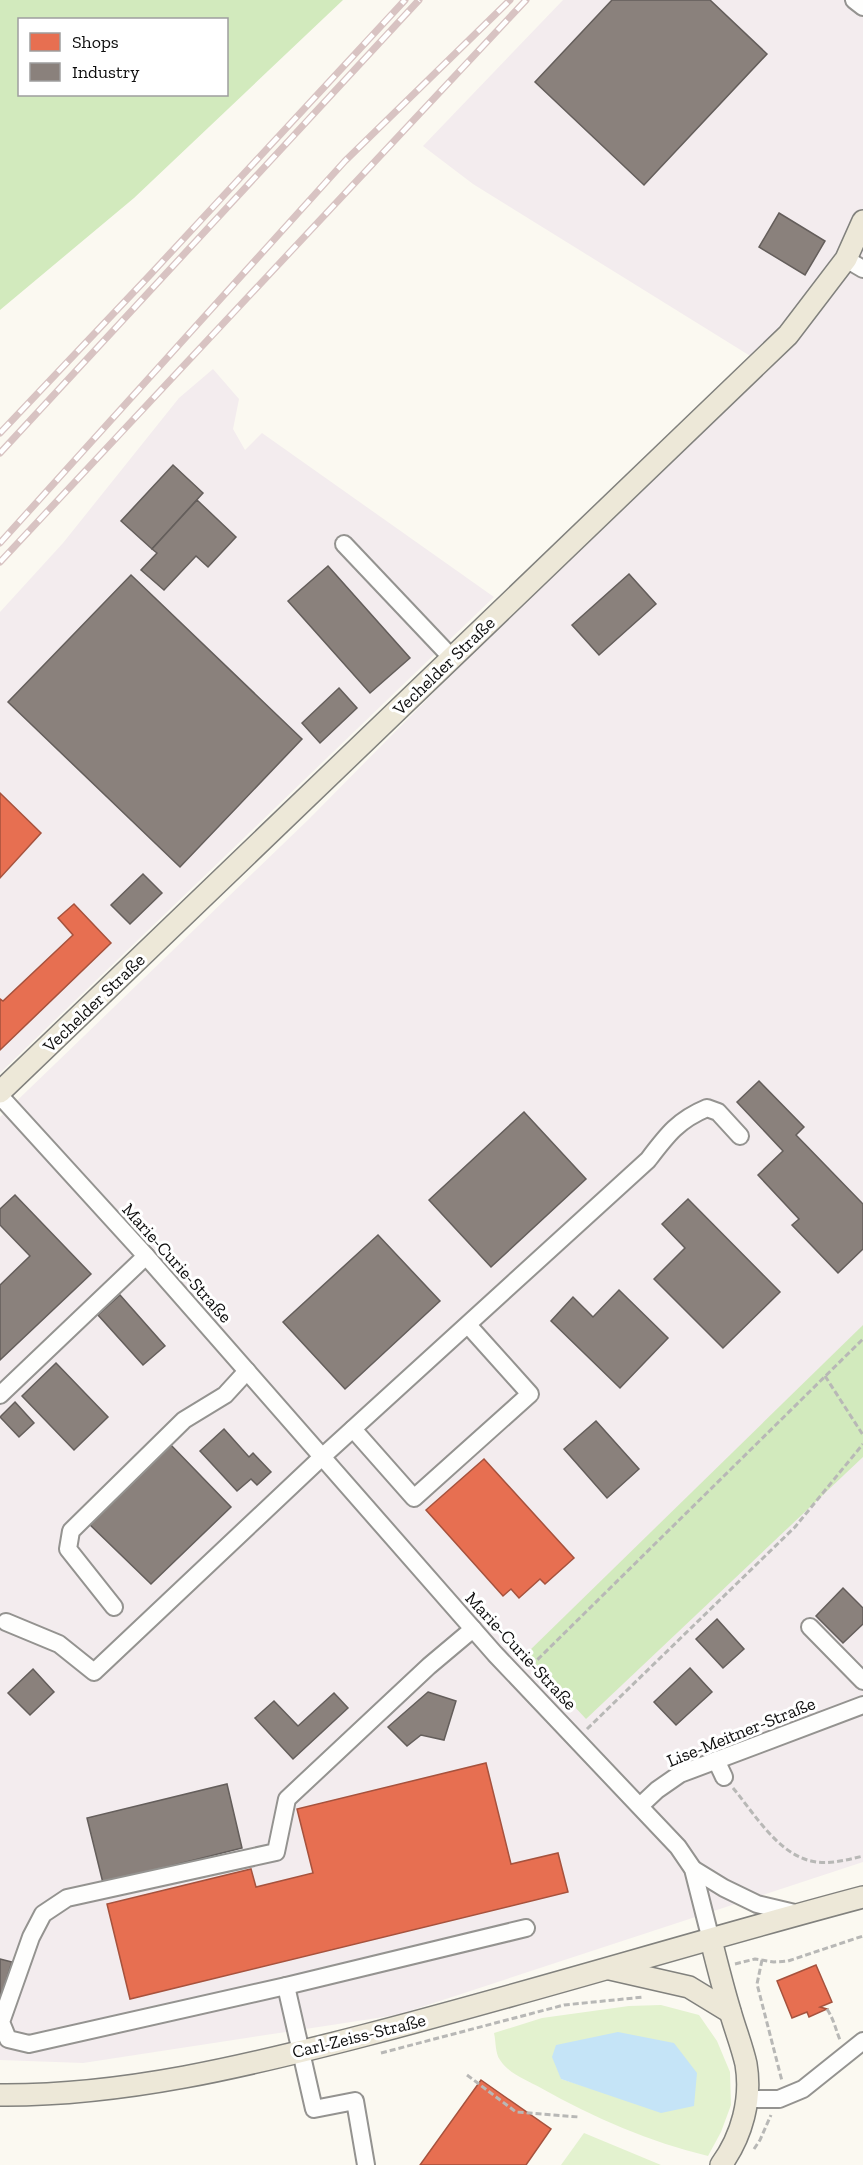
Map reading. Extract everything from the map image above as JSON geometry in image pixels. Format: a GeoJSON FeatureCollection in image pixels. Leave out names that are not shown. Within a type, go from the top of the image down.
{"type":"FeatureCollection","features":[{"type":"Feature","properties":{"kind":"main road","name":"Vechelder Straße"},"geometry":{"type":"LineString","coordinates":[[0,1094],[788,335],[855,264],[863,220]]}},
{"type":"Feature","properties":{"kind":"main road","name":"Carl-Zeiss-Straße"},"geometry":{"type":"LineString","coordinates":[[0,2095],[95,2091],[233,2067],[301,2052],[610,1969],[863,1897]]}},
{"type":"Feature","properties":{"kind":"main road"},"geometry":{"type":"LineString","coordinates":[[711,1940],[746,2064],[748,2081],[740,2130],[734,2145],[721,2165]]}},
{"type":"Feature","properties":{"kind":"main road"},"geometry":{"type":"LineString","coordinates":[[610,1969],[689,1988],[730,2012]]}},
{"type":"Feature","properties":{"kind":"street"},"geometry":{"type":"LineString","coordinates":[[854,0],[863,7]]}},
{"type":"Feature","properties":{"kind":"street"},"geometry":{"type":"LineString","coordinates":[[344,544],[452,658]]}},
{"type":"Feature","properties":{"kind":"street","name":"Marie-Curie-Straße"},"geometry":{"type":"LineString","coordinates":[[0,1094],[146,1256],[472,1629],[678,1847],[693,1869],[711,1940]]}},
{"type":"Feature","properties":{"kind":"street"},"geometry":{"type":"LineString","coordinates":[[2,1627],[59,1644],[94,1672],[353,1429],[648,1160],[669,1132],[685,1118],[707,1108],[718,1112],[740,1136]]}},
{"type":"Feature","properties":{"kind":"street"},"geometry":{"type":"LineString","coordinates":[[0,1395],[146,1256]]}},
{"type":"Feature","properties":{"kind":"street"},"geometry":{"type":"LineString","coordinates":[[353,1429],[414,1498],[530,1394],[468,1325]]}},
{"type":"Feature","properties":{"kind":"street"},"geometry":{"type":"LineString","coordinates":[[114,1608],[68,1549],[71,1531],[184,1420],[225,1395],[247,1371]]}},
{"type":"Feature","properties":{"kind":"street"},"geometry":{"type":"LineString","coordinates":[[810,1626],[863,1681]]}},
{"type":"Feature","properties":{"kind":"street"},"geometry":{"type":"LineString","coordinates":[[472,1629],[429,1666],[287,1799],[276,1852],[67,1898],[43,1914],[31,1937],[1,2022],[8,2038],[29,2044],[286,1986],[526,1928]]}},
{"type":"Feature","properties":{"kind":"street","name":"Lise-Meitner-Straße"},"geometry":{"type":"LineString","coordinates":[[640,1806],[657,1790],[680,1774],[863,1705]]}},
{"type":"Feature","properties":{"kind":"street"},"geometry":{"type":"LineString","coordinates":[[716,1760],[724,1778]]}},
{"type":"Feature","properties":{"kind":"street","name":"Marie-Curie-Straße"},"geometry":{"type":"LineString","coordinates":[[693,1869],[757,1904],[799,1914]]}},
{"type":"Feature","properties":{"kind":"street"},"geometry":{"type":"LineString","coordinates":[[286,1986],[314,2109],[355,2101],[366,2165]]}},
{"type":"Feature","properties":{"kind":"street"},"geometry":{"type":"LineString","coordinates":[[747,2098],[778,2099],[803,2089],[863,2041]]}},
{"type":"Feature","properties":{"kind":"path"},"geometry":{"type":"LineString","coordinates":[[519,1678],[863,1339]]}},
{"type":"Feature","properties":{"kind":"path"},"geometry":{"type":"LineString","coordinates":[[824,1375],[863,1435]]}},
{"type":"Feature","properties":{"kind":"path"},"geometry":{"type":"LineString","coordinates":[[577,1739],[795,1527],[863,1444]]}},
{"type":"Feature","properties":{"kind":"path"},"geometry":{"type":"LineString","coordinates":[[724,1778],[774,1837],[797,1856],[813,1861],[830,1862],[863,1856]]}},
{"type":"Feature","properties":{"kind":"path"},"geometry":{"type":"LineString","coordinates":[[718,1969],[755,1959],[774,1962],[788,1961],[863,1936]]}},
{"type":"Feature","properties":{"kind":"path"},"geometry":{"type":"LineString","coordinates":[[827,2009],[837,2025],[836,2032],[846,2056]]}},
{"type":"Feature","properties":{"kind":"path"},"geometry":{"type":"LineString","coordinates":[[467,2075],[516,2112],[579,2117]]}},
{"type":"Feature","properties":{"kind":"shaded area"},"geometry":{"type":"Polygon","coordinates":[[[563,0],[863,0],[863,1862],[397,2015],[83,2063],[0,2060],[0,1117],[309,819],[760,362],[473,184],[423,146],[563,0]]]}},
{"type":"Feature","properties":{"kind":"shaded area"},"geometry":{"type":"Polygon","coordinates":[[[213,369],[239,399],[233,429],[245,450],[262,433],[494,597],[0,1073],[0,612],[63,543],[179,398],[213,369]]]}},
{"type":"Feature","properties":{"kind":"green space"},"geometry":{"type":"Polygon","coordinates":[[[0,0],[343,0],[134,198],[0,310],[0,0]]]}},
{"type":"Feature","properties":{"kind":"green space"},"geometry":{"type":"Polygon","coordinates":[[[863,1325],[863,1457],[586,1719],[526,1654],[863,1325]]]}},
{"type":"Feature","properties":{"kind":"green space"},"geometry":{"type":"Polygon","coordinates":[[[661,2005],[699,2015],[717,2041],[730,2072],[731,2105],[721,2132],[708,2156],[665,2144],[602,2119],[519,2076],[508,2069],[498,2057],[494,2033],[542,2018],[629,2006],[661,2005]],[[556,2045],[561,2079],[609,2094],[556,2045]]]}},
{"type":"Feature","properties":{"kind":"green space"},"geometry":{"type":"Polygon","coordinates":[[[584,2133],[661,2165],[561,2165],[584,2133]]]}},
{"type":"Feature","properties":{"kind":"water"},"geometry":{"type":"Polygon","coordinates":[[[618,2032],[674,2043],[697,2073],[694,2106],[661,2113],[561,2079],[552,2057],[556,2045],[618,2032]]]}},
{"type":"Feature","properties":{"kind":"building: Shops"},"geometry":{"type":"Polygon","coordinates":[[[0,793],[41,833],[0,878],[0,793]]]}},
{"type":"Feature","properties":{"kind":"building: Shops"},"geometry":{"type":"Polygon","coordinates":[[[74,904],[111,943],[0,1050],[0,999],[3,1001],[73,935],[58,918],[74,904]]]}},
{"type":"Feature","properties":{"kind":"building: Shops"},"geometry":{"type":"Polygon","coordinates":[[[484,1459],[574,1558],[545,1584],[540,1579],[519,1598],[511,1589],[503,1596],[426,1510],[484,1459]]]}},
{"type":"Feature","properties":{"kind":"building: Shops"},"geometry":{"type":"Polygon","coordinates":[[[486,1763],[511,1864],[558,1853],[568,1892],[130,1999],[107,1904],[251,1869],[256,1887],[313,1873],[297,1809],[486,1763]]]}},
{"type":"Feature","properties":{"kind":"building: Shops"},"geometry":{"type":"Polygon","coordinates":[[[816,1965],[832,2002],[820,2007],[827,2009],[809,2017],[807,2012],[792,2018],[777,1981],[816,1965]]]}},
{"type":"Feature","properties":{"kind":"building: Shops"},"geometry":{"type":"Polygon","coordinates":[[[481,2080],[551,2129],[526,2165],[420,2165],[481,2080]]]}},
{"type":"Feature","properties":{"kind":"building: Industry"},"geometry":{"type":"Polygon","coordinates":[[[612,0],[710,0],[767,54],[644,185],[535,82],[612,0]]]}},
{"type":"Feature","properties":{"kind":"building: Industry"},"geometry":{"type":"Polygon","coordinates":[[[779,213],[825,241],[805,275],[759,247],[779,213]]]}},
{"type":"Feature","properties":{"kind":"building: Industry"},"geometry":{"type":"Polygon","coordinates":[[[173,465],[203,493],[152,549],[121,521],[173,465]]]}},
{"type":"Feature","properties":{"kind":"building: Industry"},"geometry":{"type":"Polygon","coordinates":[[[197,500],[236,537],[208,567],[196,556],[164,590],[141,570],[157,553],[152,549],[197,500]]]}},
{"type":"Feature","properties":{"kind":"building: Industry"},"geometry":{"type":"Polygon","coordinates":[[[328,566],[410,658],[370,693],[288,601],[328,566]]]}},
{"type":"Feature","properties":{"kind":"building: Industry"},"geometry":{"type":"Polygon","coordinates":[[[629,574],[656,604],[599,655],[572,625],[629,574]]]}},
{"type":"Feature","properties":{"kind":"building: Industry"},"geometry":{"type":"Polygon","coordinates":[[[131,575],[302,739],[180,867],[8,702],[131,575]]]}},
{"type":"Feature","properties":{"kind":"building: Industry"},"geometry":{"type":"Polygon","coordinates":[[[339,688],[357,708],[320,743],[302,723],[339,688]]]}},
{"type":"Feature","properties":{"kind":"building: Industry"},"geometry":{"type":"Polygon","coordinates":[[[143,874],[162,893],[130,924],[111,905],[143,874]]]}},
{"type":"Feature","properties":{"kind":"building: Industry"},"geometry":{"type":"Polygon","coordinates":[[[759,1081],[804,1127],[796,1135],[863,1204],[863,1249],[838,1273],[792,1225],[799,1219],[758,1175],[783,1151],[737,1102],[759,1081]]]}},
{"type":"Feature","properties":{"kind":"building: Industry"},"geometry":{"type":"Polygon","coordinates":[[[524,1112],[586,1179],[491,1267],[429,1200],[524,1112]]]}},
{"type":"Feature","properties":{"kind":"building: Industry"},"geometry":{"type":"Polygon","coordinates":[[[15,1195],[91,1274],[0,1360],[0,1285],[30,1256],[0,1225],[0,1209],[15,1195]]]}},
{"type":"Feature","properties":{"kind":"building: Industry"},"geometry":{"type":"Polygon","coordinates":[[[688,1199],[780,1292],[723,1348],[654,1279],[685,1248],[662,1224],[688,1199]]]}},
{"type":"Feature","properties":{"kind":"building: Industry"},"geometry":{"type":"Polygon","coordinates":[[[378,1235],[440,1301],[345,1389],[283,1322],[378,1235]]]}},
{"type":"Feature","properties":{"kind":"building: Industry"},"geometry":{"type":"Polygon","coordinates":[[[619,1290],[668,1338],[620,1388],[551,1321],[573,1297],[593,1317],[619,1290]]]}},
{"type":"Feature","properties":{"kind":"building: Industry"},"geometry":{"type":"Polygon","coordinates":[[[120,1295],[165,1346],[143,1365],[98,1315],[120,1295]]]}},
{"type":"Feature","properties":{"kind":"building: Industry"},"geometry":{"type":"Polygon","coordinates":[[[56,1363],[108,1417],[74,1450],[22,1396],[56,1363]]]}},
{"type":"Feature","properties":{"kind":"building: Industry"},"geometry":{"type":"Polygon","coordinates":[[[15,1402],[34,1423],[19,1437],[0,1417],[15,1402]]]}},
{"type":"Feature","properties":{"kind":"building: Industry"},"geometry":{"type":"Polygon","coordinates":[[[596,1421],[639,1469],[607,1498],[564,1449],[596,1421]]]}},
{"type":"Feature","properties":{"kind":"building: Industry"},"geometry":{"type":"Polygon","coordinates":[[[224,1429],[249,1457],[253,1453],[271,1472],[257,1485],[251,1479],[237,1491],[200,1451],[224,1429]]]}},
{"type":"Feature","properties":{"kind":"building: Industry"},"geometry":{"type":"Polygon","coordinates":[[[168,1442],[231,1507],[151,1584],[86,1521],[168,1442]]]}},
{"type":"Feature","properties":{"kind":"building: Industry"},"geometry":{"type":"Polygon","coordinates":[[[843,1588],[863,1608],[863,1624],[843,1643],[816,1616],[843,1588]]]}},
{"type":"Feature","properties":{"kind":"building: Industry"},"geometry":{"type":"Polygon","coordinates":[[[717,1619],[744,1649],[723,1668],[696,1639],[717,1619]]]}},
{"type":"Feature","properties":{"kind":"building: Industry"},"geometry":{"type":"Polygon","coordinates":[[[690,1668],[712,1692],[676,1725],[654,1702],[690,1668]]]}},
{"type":"Feature","properties":{"kind":"building: Industry"},"geometry":{"type":"Polygon","coordinates":[[[33,1669],[54,1692],[30,1715],[8,1693],[33,1669]]]}},
{"type":"Feature","properties":{"kind":"building: Industry"},"geometry":{"type":"Polygon","coordinates":[[[428,1692],[456,1701],[444,1740],[421,1735],[407,1746],[388,1727],[428,1692]]]}},
{"type":"Feature","properties":{"kind":"building: Industry"},"geometry":{"type":"Polygon","coordinates":[[[334,1693],[348,1708],[293,1759],[255,1718],[274,1701],[298,1726],[334,1693]]]}},
{"type":"Feature","properties":{"kind":"building: Industry"},"geometry":{"type":"Polygon","coordinates":[[[227,1784],[242,1848],[103,1883],[87,1818],[227,1784]]]}},
{"type":"Feature","properties":{"kind":"building: Industry"},"geometry":{"type":"Polygon","coordinates":[[[0,1959],[12,1962],[0,1999],[0,1959]]]}},
{"type":"Feature","properties":{"kind":"railway"},"geometry":{"type":"LineString","coordinates":[[0,433],[405,0]]}},
{"type":"Feature","properties":{"kind":"railway"},"geometry":{"type":"LineString","coordinates":[[0,453],[419,0]]}},
{"type":"Feature","properties":{"kind":"railway"},"geometry":{"type":"LineString","coordinates":[[0,543],[345,161],[510,0]]}},
{"type":"Feature","properties":{"kind":"railway"},"geometry":{"type":"LineString","coordinates":[[0,562],[526,0]]}}]}
